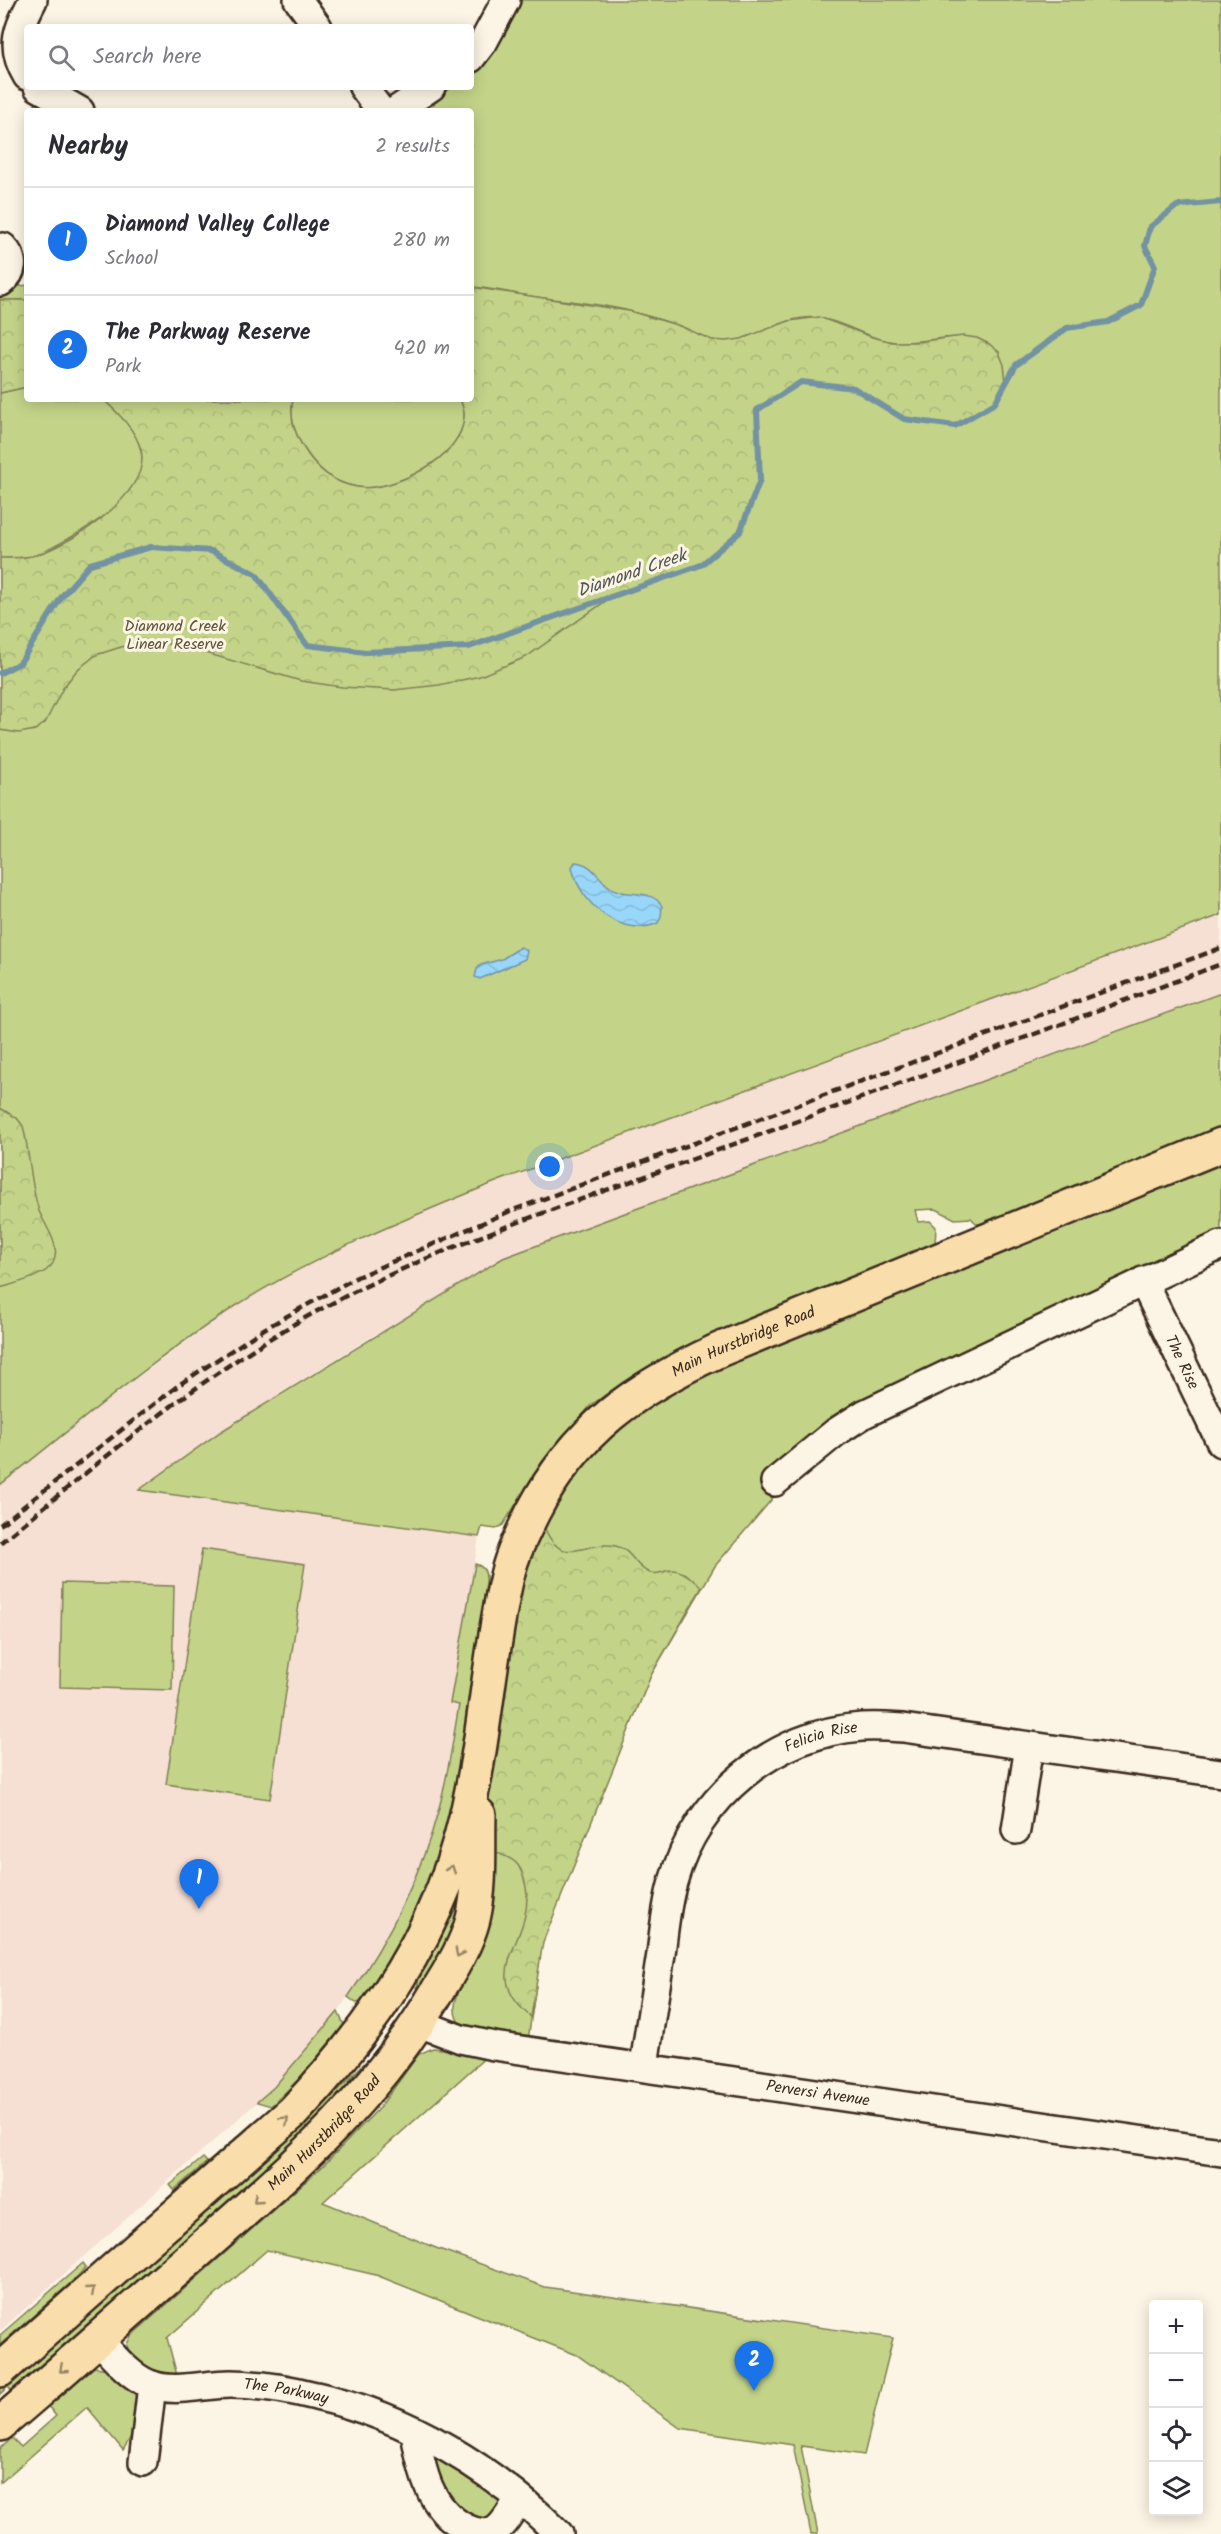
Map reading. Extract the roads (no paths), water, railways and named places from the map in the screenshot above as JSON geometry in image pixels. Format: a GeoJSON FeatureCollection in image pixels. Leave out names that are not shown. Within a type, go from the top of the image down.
{"type":"FeatureCollection","features":[{"type":"Feature","properties":{"kind":"main road","name":"Main Hurstbridge Road"},"geometry":{"type":"LineString","coordinates":[[0,2370],[293,2112],[325,2079],[381,2007],[423,1934],[442,1892],[461,1837],[482,1745],[507,1573],[526,1526],[551,1482],[574,1450],[599,1423],[624,1402],[685,1366],[719,1350],[1221,1145]]}},
{"type":"Feature","properties":{"kind":"main road","name":"Main Hurstbridge Road"},"geometry":{"type":"LineString","coordinates":[[0,2424],[334,2128],[368,2090],[419,2023],[453,1966],[473,1919],[477,1882],[482,1745]]}},
{"type":"Feature","properties":{"kind":"main road"},"geometry":{"type":"LineString","coordinates":[[381,2007],[419,2023]]}},
{"type":"Feature","properties":{"kind":"street"},"geometry":{"type":"LineString","coordinates":[[24,69],[17,52],[17,38],[20,24],[33,0]]}},
{"type":"Feature","properties":{"kind":"street"},"geometry":{"type":"LineString","coordinates":[[298,0],[316,24]]}},
{"type":"Feature","properties":{"kind":"street"},"geometry":{"type":"LineString","coordinates":[[474,54],[484,41],[506,0]]}},
{"type":"Feature","properties":{"kind":"street"},"geometry":{"type":"LineString","coordinates":[[43,90],[75,108]]}},
{"type":"Feature","properties":{"kind":"street"},"geometry":{"type":"LineString","coordinates":[[365,90],[379,108]]}},
{"type":"Feature","properties":{"kind":"street"},"geometry":{"type":"LineString","coordinates":[[400,108],[426,90]]}},
{"type":"Feature","properties":{"kind":"street"},"geometry":{"type":"LineString","coordinates":[[9,280],[10,248]]}},
{"type":"Feature","properties":{"kind":"street"},"geometry":{"type":"LineString","coordinates":[[775,1482],[836,1432],[864,1414],[1221,1245]]}},
{"type":"Feature","properties":{"kind":"street","name":"The Rise"},"geometry":{"type":"LineString","coordinates":[[1143,1281],[1221,1443]]}},
{"type":"Feature","properties":{"kind":"street","name":"Felicia Rise"},"geometry":{"type":"LineString","coordinates":[[644,2067],[668,1903],[677,1870],[701,1820],[714,1803],[744,1775],[770,1756],[791,1745],[818,1735],[862,1727],[903,1728],[1221,1773]]}},
{"type":"Feature","properties":{"kind":"street"},"geometry":{"type":"LineString","coordinates":[[1016,1830],[1029,1746]]}},
{"type":"Feature","properties":{"kind":"street","name":"Perversi Avenue"},"geometry":{"type":"LineString","coordinates":[[419,2023],[474,2043],[1221,2152]]}},
{"type":"Feature","properties":{"kind":"street","name":"The Parkway"},"geometry":{"type":"LineString","coordinates":[[98,2339],[133,2374],[152,2385],[173,2388],[230,2384],[288,2390],[349,2405],[416,2432],[465,2459],[519,2499],[559,2534]]}},
{"type":"Feature","properties":{"kind":"street"},"geometry":{"type":"LineString","coordinates":[[143,2462],[152,2385]]}},
{"type":"Feature","properties":{"kind":"street"},"geometry":{"type":"LineString","coordinates":[[416,2432],[420,2465],[428,2488],[440,2506],[461,2526],[478,2533],[485,2534],[495,2531],[519,2499]]}},
{"type":"Feature","properties":{"kind":"water"},"geometry":{"type":"Polygon","coordinates":[[[575,862],[588,866],[618,891],[648,896],[658,901],[662,906],[658,923],[644,927],[630,926],[604,915],[583,893],[572,867],[575,862]]]}},
{"type":"Feature","properties":{"kind":"water"},"geometry":{"type":"Polygon","coordinates":[[[521,947],[527,951],[525,959],[480,979],[475,977],[481,965],[502,959],[521,947]]]}},
{"type":"Feature","properties":{"kind":"waterway","name":"Diamond Creek"},"geometry":{"type":"LineString","coordinates":[[0,673],[20,663],[62,596],[90,564],[151,547],[211,551],[256,574],[307,645],[366,652],[469,647],[701,565],[740,532],[760,480],[757,410],[801,382],[854,388],[904,419],[955,426],[995,403],[1016,365],[1067,328],[1108,322],[1141,305],[1155,266],[1145,246],[1150,227],[1177,206],[1221,202]]}},
{"type":"Feature","properties":{"kind":"railway"},"geometry":{"type":"LineString","coordinates":[[0,1525],[180,1384],[264,1329],[357,1277],[508,1212],[1221,948]]}},
{"type":"Feature","properties":{"kind":"railway"},"geometry":{"type":"LineString","coordinates":[[0,1543],[108,1455],[218,1373],[296,1323],[389,1275],[534,1216],[1221,964]]}},
{"type":"Feature","properties":{"kind":"place","name":"Diamond Valley College"},"geometry":{"type":"Point","coordinates":[199,1909]}},
{"type":"Feature","properties":{"kind":"place","name":"The Parkway Reserve"},"geometry":{"type":"Point","coordinates":[754,2391]}},
{"type":"Feature","properties":{"kind":"park label","name":"Diamond Creek Linear Reserve"},"geometry":{"type":"Point","coordinates":[175,635]}}]}
